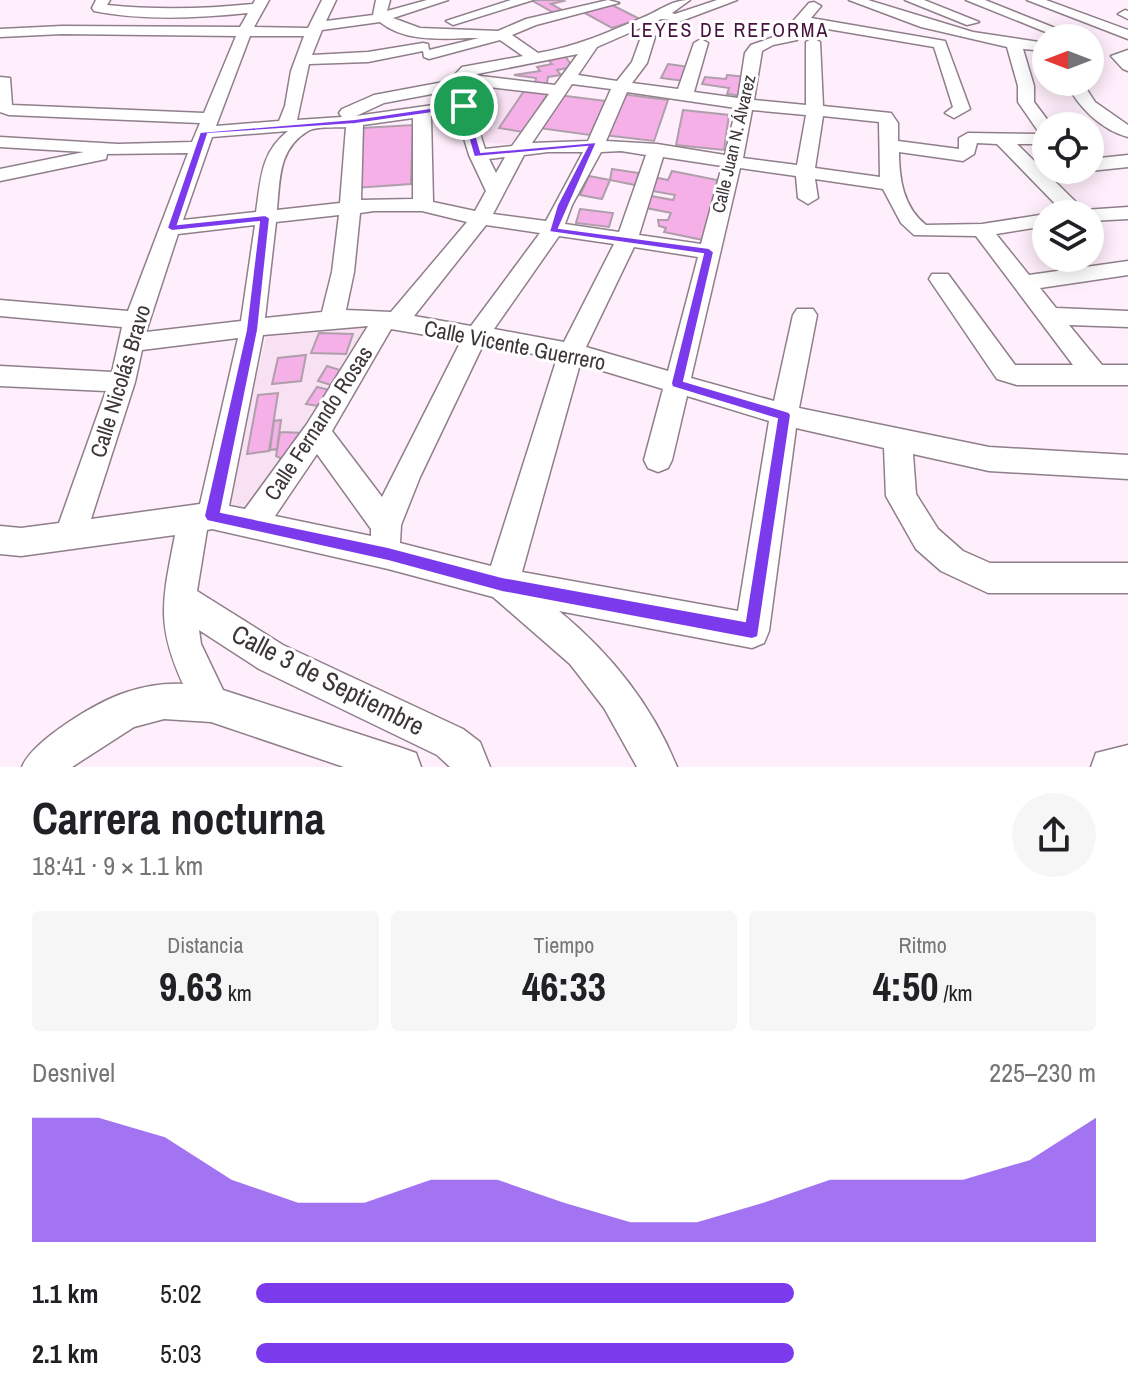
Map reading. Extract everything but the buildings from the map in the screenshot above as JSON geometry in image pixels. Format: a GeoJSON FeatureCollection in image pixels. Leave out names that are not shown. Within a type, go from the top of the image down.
{"type":"FeatureCollection","features":[{"type":"Feature","properties":{"kind":"street"},"geometry":{"type":"LineString","coordinates":[[103,0],[98,6],[108,9],[210,12],[259,4]]}},
{"type":"Feature","properties":{"kind":"street"},"geometry":{"type":"LineString","coordinates":[[211,704],[184,647],[179,598],[252,330],[265,218],[277,149],[295,124],[303,60],[313,29],[329,0]]}},
{"type":"Feature","properties":{"kind":"street"},"geometry":{"type":"LineString","coordinates":[[383,0],[378,10],[381,18],[409,29],[501,35],[535,59]]}},
{"type":"Feature","properties":{"kind":"street"},"geometry":{"type":"LineString","coordinates":[[453,21],[526,0]]}},
{"type":"Feature","properties":{"kind":"street"},"geometry":{"type":"LineString","coordinates":[[592,0],[639,16]]}},
{"type":"Feature","properties":{"kind":"street"},"geometry":{"type":"LineString","coordinates":[[303,60],[429,54],[501,35],[531,22],[639,16],[676,18],[730,0]]}},
{"type":"Feature","properties":{"kind":"street"},"geometry":{"type":"LineString","coordinates":[[856,0],[946,38]]}},
{"type":"Feature","properties":{"kind":"street"},"geometry":{"type":"LineString","coordinates":[[912,0],[1021,45]]}},
{"type":"Feature","properties":{"kind":"street"},"geometry":{"type":"LineString","coordinates":[[926,16],[976,0],[1032,24]]}},
{"type":"Feature","properties":{"kind":"street"},"geometry":{"type":"LineString","coordinates":[[1034,0],[1128,35]]}},
{"type":"Feature","properties":{"kind":"street"},"geometry":{"type":"LineString","coordinates":[[0,33],[62,30],[244,33],[313,29],[361,23],[432,1],[474,35]]}},
{"type":"Feature","properties":{"kind":"street"},"geometry":{"type":"LineString","coordinates":[[457,82],[468,70],[486,65],[588,49],[639,16],[680,1]]}},
{"type":"Feature","properties":{"kind":"street","name":"Calle Nicolás Bravo"},"geometry":{"type":"LineString","coordinates":[[70,535],[122,382],[134,331],[204,132],[259,4]]}},
{"type":"Feature","properties":{"kind":"street"},"geometry":{"type":"LineString","coordinates":[[810,7],[946,38],[980,36],[1032,46]]}},
{"type":"Feature","properties":{"kind":"street","name":"Calle Juan N. Álvarez"},"geometry":{"type":"LineString","coordinates":[[658,460],[732,164],[752,70],[750,56],[753,50],[766,42],[792,37],[789,34],[810,7]]}},
{"type":"Feature","properties":{"kind":"street"},"geometry":{"type":"LineString","coordinates":[[846,14],[885,12]]}},
{"type":"Feature","properties":{"kind":"street"},"geometry":{"type":"LineString","coordinates":[[1076,24],[1127,14]]}},
{"type":"Feature","properties":{"kind":"street"},"geometry":{"type":"LineString","coordinates":[[387,540],[405,477],[476,336],[553,230],[562,205],[621,86],[639,63],[639,16]]}},
{"type":"Feature","properties":{"kind":"street"},"geometry":{"type":"LineString","coordinates":[[361,23],[368,57]]}},
{"type":"Feature","properties":{"kind":"street"},"geometry":{"type":"LineString","coordinates":[[409,29],[429,54]]}},
{"type":"Feature","properties":{"kind":"street"},"geometry":{"type":"LineString","coordinates":[[946,38],[955,95],[962,109],[954,113]]}},
{"type":"Feature","properties":{"kind":"street"},"geometry":{"type":"LineString","coordinates":[[808,198],[805,173],[815,111],[813,42]]}},
{"type":"Feature","properties":{"kind":"street"},"geometry":{"type":"LineString","coordinates":[[684,96],[701,43]]}},
{"type":"Feature","properties":{"kind":"street"},"geometry":{"type":"LineString","coordinates":[[1021,45],[1026,102],[1033,112]]}},
{"type":"Feature","properties":{"kind":"street","name":"Calle Fernando Rosas"},"geometry":{"type":"LineString","coordinates":[[251,525],[391,321],[481,218],[518,150],[588,49]]}},
{"type":"Feature","properties":{"kind":"street"},"geometry":{"type":"LineString","coordinates":[[4,81],[3,107],[9,110],[204,132]]}},
{"type":"Feature","properties":{"kind":"street"},"geometry":{"type":"LineString","coordinates":[[457,82],[478,155],[496,192]]}},
{"type":"Feature","properties":{"kind":"street"},"geometry":{"type":"LineString","coordinates":[[330,122],[380,99],[457,82],[621,86],[745,104],[885,117],[889,123],[890,184],[911,223],[921,231],[982,230],[1032,222]]}},
{"type":"Feature","properties":{"kind":"street"},"geometry":{"type":"LineString","coordinates":[[1080,96],[1092,109],[1127,131]]}},
{"type":"Feature","properties":{"kind":"street"},"geometry":{"type":"LineString","coordinates":[[0,175],[204,132],[355,121],[464,106]]}},
{"type":"Feature","properties":{"kind":"street"},"geometry":{"type":"LineString","coordinates":[[422,113],[423,205]]}},
{"type":"Feature","properties":{"kind":"street"},"geometry":{"type":"LineString","coordinates":[[332,319],[338,302],[355,121]]}},
{"type":"Feature","properties":{"kind":"street"},"geometry":{"type":"LineString","coordinates":[[1104,134],[1127,131]]}},
{"type":"Feature","properties":{"kind":"street"},"geometry":{"type":"LineString","coordinates":[[888,145],[963,155],[968,150],[968,138],[1032,139]]}},
{"type":"Feature","properties":{"kind":"street"},"geometry":{"type":"LineString","coordinates":[[1003,140],[1032,173]]}},
{"type":"Feature","properties":{"kind":"street"},"geometry":{"type":"LineString","coordinates":[[0,142],[118,149]]}},
{"type":"Feature","properties":{"kind":"street"},"geometry":{"type":"LineString","coordinates":[[478,155],[593,144],[657,149],[732,164],[890,184]]}},
{"type":"Feature","properties":{"kind":"street"},"geometry":{"type":"LineString","coordinates":[[502,584],[571,352],[626,241],[657,149]]}},
{"type":"Feature","properties":{"kind":"street"},"geometry":{"type":"LineString","coordinates":[[1104,164],[1128,161]]}},
{"type":"Feature","properties":{"kind":"street"},"geometry":{"type":"LineString","coordinates":[[1044,184],[1061,200]]}},
{"type":"Feature","properties":{"kind":"street"},"geometry":{"type":"LineString","coordinates":[[172,228],[349,207],[423,205],[437,211],[709,252]]}},
{"type":"Feature","properties":{"kind":"street"},"geometry":{"type":"LineString","coordinates":[[1104,214],[1128,213]]}},
{"type":"Feature","properties":{"kind":"street"},"geometry":{"type":"LineString","coordinates":[[982,230],[1052,316],[1094,374]]}},
{"type":"Feature","properties":{"kind":"street"},"geometry":{"type":"LineString","coordinates":[[1025,283],[1128,268]]}},
{"type":"Feature","properties":{"kind":"street"},"geometry":{"type":"LineString","coordinates":[[940,279],[1006,372],[1017,375],[1128,375]]}},
{"type":"Feature","properties":{"kind":"street","name":"Calle Vicente Guerrero"},"geometry":{"type":"LineString","coordinates":[[0,308],[134,331],[252,330],[332,319],[391,321],[571,352],[784,415],[989,459],[1128,467]]}},
{"type":"Feature","properties":{"kind":"street"},"geometry":{"type":"LineString","coordinates":[[0,540],[21,542],[203,517],[387,540],[502,584],[752,631],[784,415],[805,315]]}},
{"type":"Feature","properties":{"kind":"street"},"geometry":{"type":"LineString","coordinates":[[1052,316],[1128,319]]}},
{"type":"Feature","properties":{"kind":"street"},"geometry":{"type":"LineString","coordinates":[[0,376],[122,382]]}},
{"type":"Feature","properties":{"kind":"street"},"geometry":{"type":"LineString","coordinates":[[317,432],[387,540]]}},
{"type":"Feature","properties":{"kind":"street"},"geometry":{"type":"LineString","coordinates":[[898,439],[901,496],[927,539],[952,561],[988,578],[1128,578]]}},
{"type":"Feature","properties":{"kind":"street"},"geometry":{"type":"LineString","coordinates":[[502,584],[582,652],[617,695],[658,767]]}},
{"type":"Feature","properties":{"kind":"street","name":"Calle 3 de Septiembre"},"geometry":{"type":"LineString","coordinates":[[179,598],[271,657],[450,742],[466,756],[471,767]]}},
{"type":"Feature","properties":{"kind":"street"},"geometry":{"type":"LineString","coordinates":[[41,767],[74,742],[127,710],[164,701],[211,704],[377,764]]}},
{"type":"Feature","properties":{"kind":"street"},"geometry":{"type":"LineString","coordinates":[[1110,767],[1128,764]]}},
{"type":"Feature","properties":{"kind":"shaded area"},"geometry":{"type":"Polygon","coordinates":[[[465,83],[549,92],[515,145],[483,142],[465,83]]]}},
{"type":"Feature","properties":{"kind":"shaded area"},"geometry":{"type":"Polygon","coordinates":[[[376,326],[252,517],[225,509],[267,333],[376,326]]]}},
{"type":"Feature","properties":{"kind":"district","name":"LEYES DE REFORMA"},"geometry":{"type":"Point","coordinates":[730,30]}},
{"type":"Feature","properties":{"kind":"route"},"geometry":{"type":"LineString","coordinates":[[464,106],[478,155],[593,144],[591,154],[562,205],[553,230],[709,252],[677,383],[784,415],[752,631],[502,584],[388,554],[212,516],[252,330],[265,218],[172,228],[204,132],[355,121],[464,106]]}}]}
